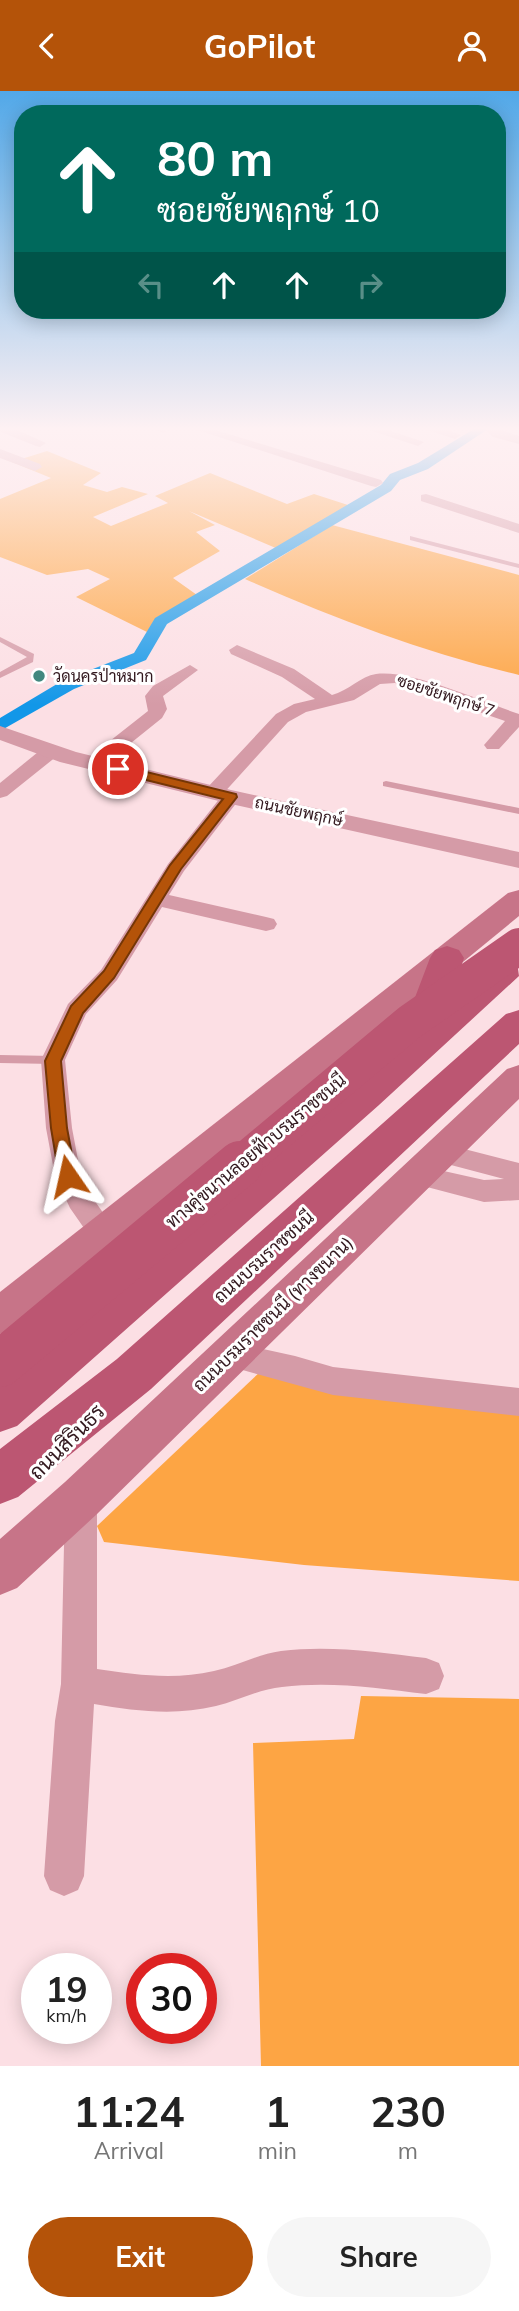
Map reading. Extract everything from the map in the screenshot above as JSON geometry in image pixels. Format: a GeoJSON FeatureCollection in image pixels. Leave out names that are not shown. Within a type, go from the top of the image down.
{"type":"FeatureCollection","features":[{"type":"Feature","properties":{"kind":"main road"},"geometry":{"type":"LineString","coordinates":[[0,1316],[519,900]]}},
{"type":"Feature","properties":{"kind":"main road","name":"ทางคู่ขนานลอยฟ้าบรมราชชนนี"},"geometry":{"type":"LineString","coordinates":[[0,1329],[100,1250],[392,1008],[519,921]]}},
{"type":"Feature","properties":{"kind":"main road","name":"ทางคู่ขนานลอยฟ้าบรมราชชนนี"},"geometry":{"type":"LineString","coordinates":[[0,1363],[410,1022],[519,946]]}},
{"type":"Feature","properties":{"kind":"main road"},"geometry":{"type":"LineString","coordinates":[[0,1410],[365,1095],[519,957]]}},
{"type":"Feature","properties":{"kind":"main road"},"geometry":{"type":"LineString","coordinates":[[414,1051],[447,958]]}},
{"type":"Feature","properties":{"kind":"main road","name":"ถนนบรมราชชนนี"},"geometry":{"type":"LineString","coordinates":[[0,1480],[134,1374],[519,1023]]}},
{"type":"Feature","properties":{"kind":"main road"},"geometry":{"type":"LineString","coordinates":[[475,1065],[519,1034]]}},
{"type":"Feature","properties":{"kind":"main road","name":"ถนนบรมราชชนนี (ทางขนาน)"},"geometry":{"type":"LineString","coordinates":[[8,1543],[80,1498],[519,1078]]}},
{"type":"Feature","properties":{"kind":"main road","name":"ถนนสิรินธร"},"geometry":{"type":"LineString","coordinates":[[8,1543],[134,1374]]}},
{"type":"Feature","properties":{"kind":"street"},"geometry":{"type":"LineString","coordinates":[[495,521],[519,529]]}},
{"type":"Feature","properties":{"kind":"street"},"geometry":{"type":"LineString","coordinates":[[237,649],[288,673],[331,702]]}},
{"type":"Feature","properties":{"kind":"street"},"geometry":{"type":"LineString","coordinates":[[94,763],[156,714],[158,709],[154,696],[190,670]]}},
{"type":"Feature","properties":{"kind":"street","name":"ซอยชัยพฤกษ์ 7"},"geometry":{"type":"LineString","coordinates":[[53,1061],[76,1010],[109,975],[223,795],[282,719],[300,708],[348,696],[376,679],[396,678],[516,719],[493,745]]}},
{"type":"Feature","properties":{"kind":"street","name":"ถนนชัยพฤกษ์"},"geometry":{"type":"LineString","coordinates":[[3,734],[50,752],[223,795],[519,860]]}},
{"type":"Feature","properties":{"kind":"street"},"geometry":{"type":"LineString","coordinates":[[0,792],[50,752]]}},
{"type":"Feature","properties":{"kind":"street"},"geometry":{"type":"LineString","coordinates":[[156,899],[266,924]]}},
{"type":"Feature","properties":{"kind":"street"},"geometry":{"type":"LineString","coordinates":[[53,1061],[59,1128],[68,1176],[79,1200],[103,1233]]}},
{"type":"Feature","properties":{"kind":"street"},"geometry":{"type":"LineString","coordinates":[[429,1164],[519,1173]]}},
{"type":"Feature","properties":{"kind":"street"},"geometry":{"type":"LineString","coordinates":[[429,1164],[484,1191],[519,1189]]}},
{"type":"Feature","properties":{"kind":"street"},"geometry":{"type":"LineString","coordinates":[[231,1355],[334,1381],[519,1402]]}},
{"type":"Feature","properties":{"kind":"street"},"geometry":{"type":"LineString","coordinates":[[64,1876],[73,1721],[79,1684],[80,1498]]}},
{"type":"Feature","properties":{"kind":"street"},"geometry":{"type":"LineString","coordinates":[[79,1684],[129,1692],[188,1694],[232,1684],[260,1673],[309,1667],[361,1668],[426,1676]]}},
{"type":"Feature","properties":{"kind":"lane"},"geometry":{"type":"LineString","coordinates":[[413,538],[519,566]]}},
{"type":"Feature","properties":{"kind":"lane"},"geometry":{"type":"LineString","coordinates":[[0,639],[31,656],[30,660],[0,675]]}},
{"type":"Feature","properties":{"kind":"lane"},"geometry":{"type":"LineString","coordinates":[[386,784],[519,811]]}},
{"type":"Feature","properties":{"kind":"lane"},"geometry":{"type":"LineString","coordinates":[[0,1059],[53,1061]]}},
{"type":"Feature","properties":{"kind":"shaded area"},"geometry":{"type":"Polygon","coordinates":[[[0,521],[101,521],[111,526],[123,521],[208,521],[215,525],[196,532],[220,551],[173,578],[197,595],[156,618],[147,632],[76,597],[110,579],[88,569],[47,575],[0,557],[0,521]]]}},
{"type":"Feature","properties":{"kind":"shaded area"},"geometry":{"type":"Polygon","coordinates":[[[213,521],[325,521],[278,549],[213,521]]]}},
{"type":"Feature","properties":{"kind":"shaded area"},"geometry":{"type":"Polygon","coordinates":[[[332,525],[519,575],[519,675],[448,656],[380,633],[245,579],[332,525]]]}},
{"type":"Feature","properties":{"kind":"shaded area"},"geometry":{"type":"Polygon","coordinates":[[[262,1370],[519,1411],[519,1581],[304,1565],[104,1542],[97,1526],[262,1370]]]}},
{"type":"Feature","properties":{"kind":"shaded area"},"geometry":{"type":"Polygon","coordinates":[[[361,1696],[519,1699],[519,2066],[261,2066],[253,1743],[354,1739],[361,1696]]]}},
{"type":"Feature","properties":{"kind":"waterway"},"geometry":{"type":"LineString","coordinates":[[0,726],[68,685],[140,656],[161,621],[330,521]]}},
{"type":"Feature","properties":{"kind":"place","name":"วัดนครป่าหมาก"},"geometry":{"type":"Point","coordinates":[39,676]}},
{"type":"Feature","properties":{"kind":"route"},"geometry":{"type":"LineString","coordinates":[[68,1176],[59,1128],[53,1061],[76,1010],[109,975],[175,867],[231,797],[118,769]]}}]}
